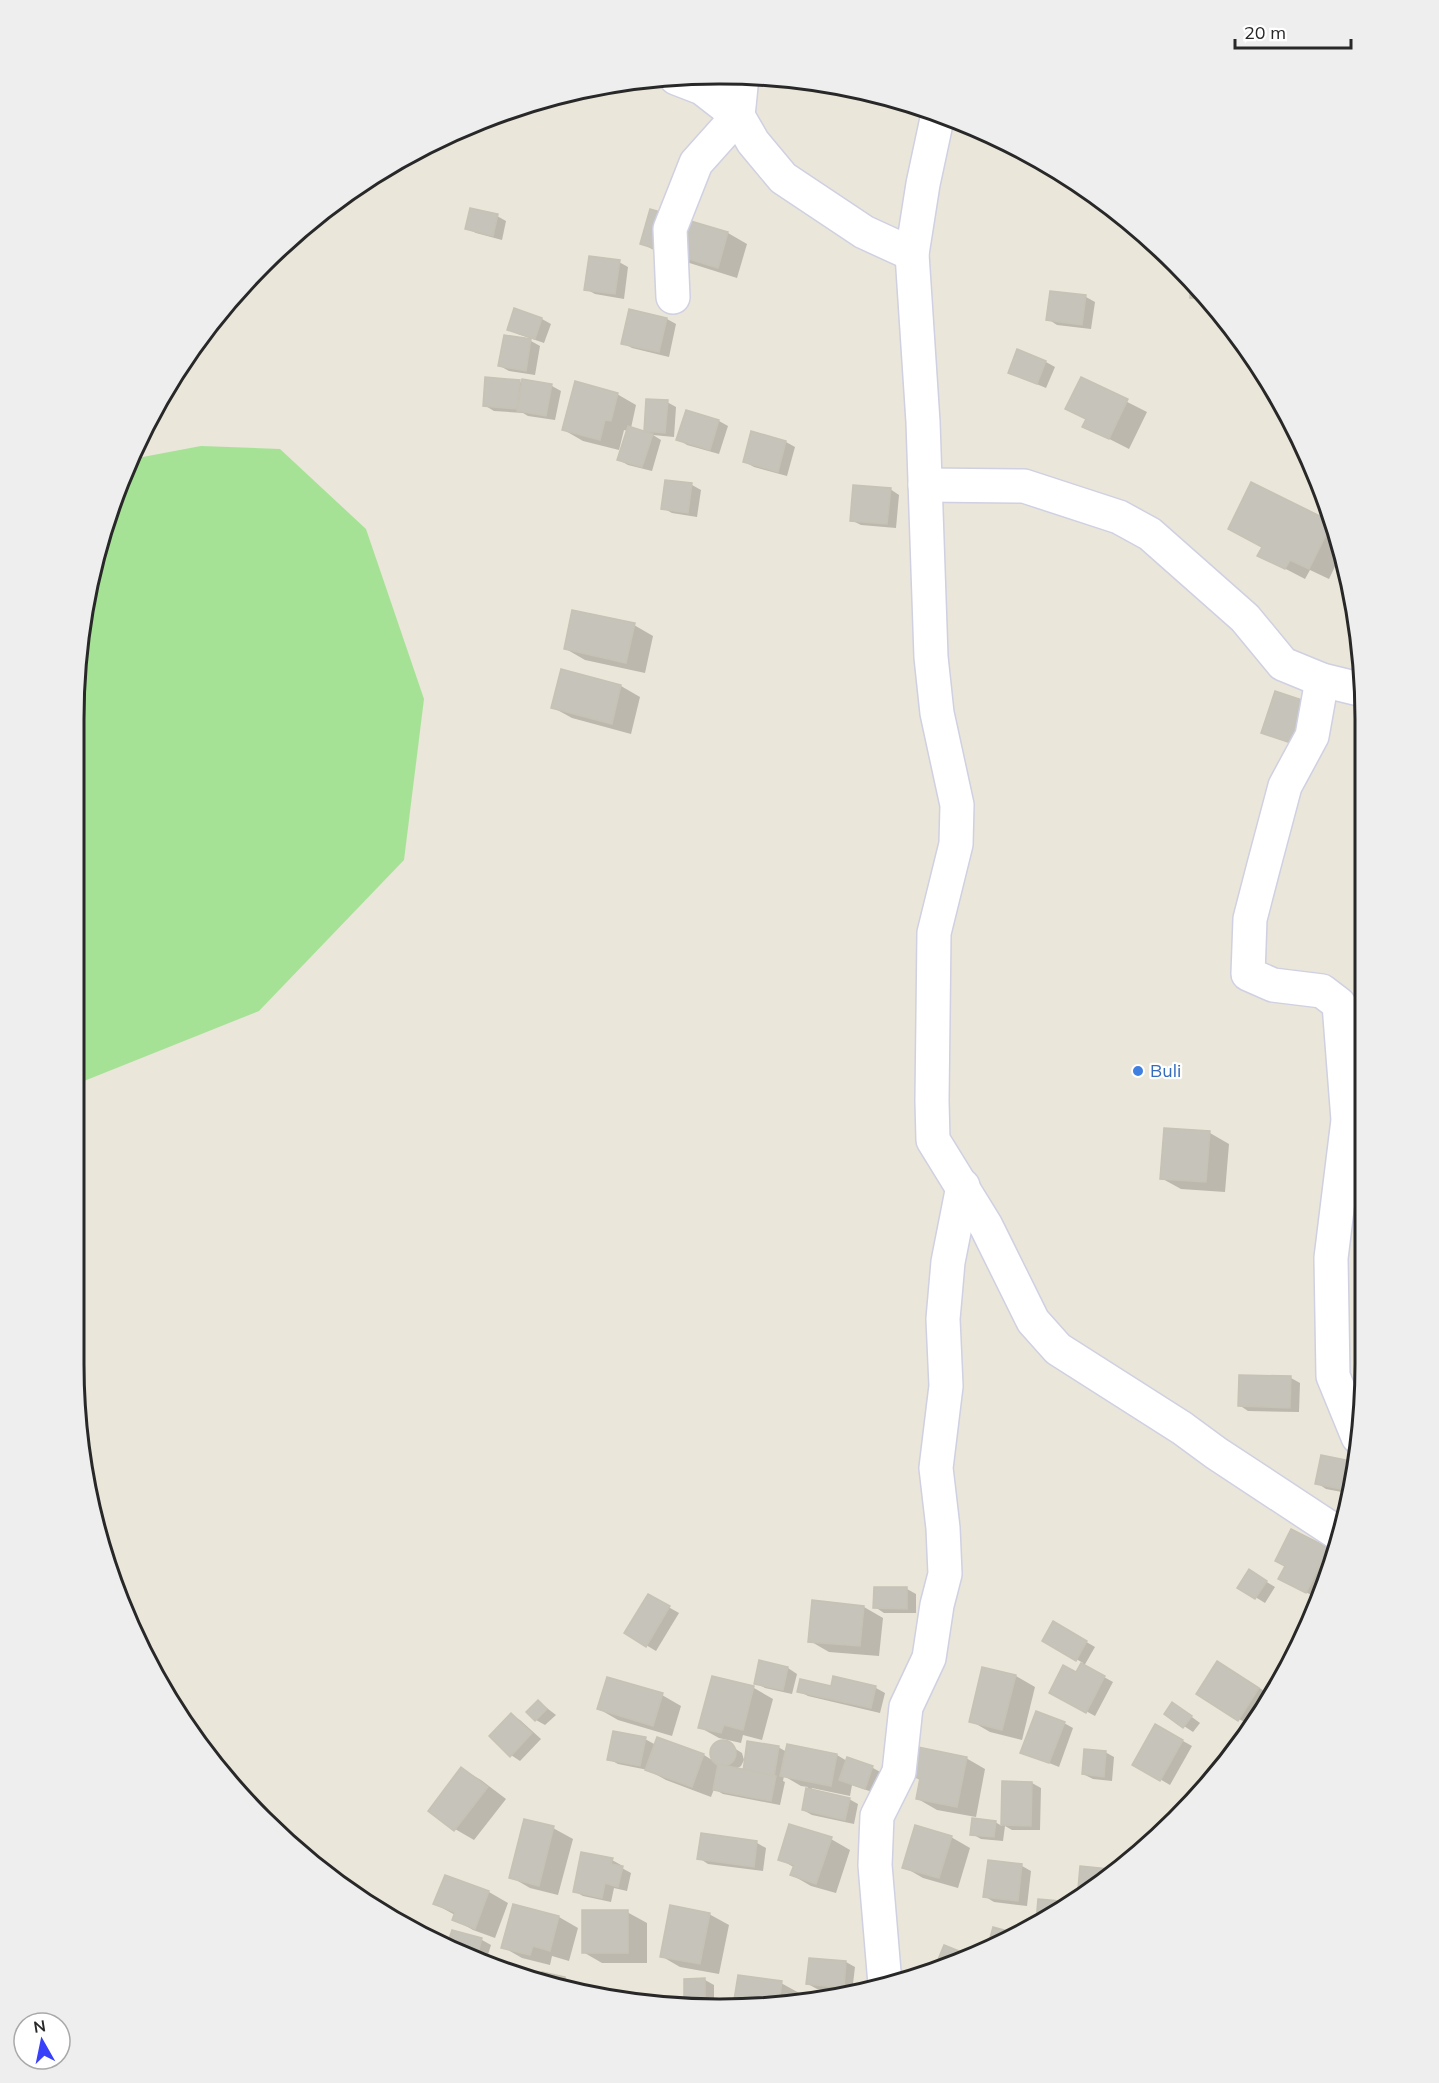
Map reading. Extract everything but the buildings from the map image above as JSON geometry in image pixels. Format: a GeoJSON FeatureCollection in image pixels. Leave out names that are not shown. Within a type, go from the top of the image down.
{"type":"FeatureCollection","features":[{"type":"Feature","properties":{"kind":"street"},"geometry":{"type":"LineString","coordinates":[[693,85],[702,88],[738,116],[753,142],[783,178],[864,232],[912,254]]}},
{"type":"Feature","properties":{"kind":"street"},"geometry":{"type":"LineString","coordinates":[[673,297],[670,229],[696,163],[738,116],[741,85]]}},
{"type":"Feature","properties":{"kind":"street"},"geometry":{"type":"LineString","coordinates":[[936,122],[923,184],[912,254],[925,485],[931,657],[937,713],[957,805],[956,844],[934,933],[933,1140],[986,1226],[1033,1321],[1058,1349],[1182,1428],[1333,1529]]}},
{"type":"Feature","properties":{"kind":"street"},"geometry":{"type":"LineString","coordinates":[[925,485],[1024,486],[1119,517],[1150,534],[1245,618],[1283,664],[1322,680],[1354,688]]}},
{"type":"Feature","properties":{"kind":"street"},"geometry":{"type":"LineString","coordinates":[[1322,680],[1312,736],[1285,786],[1250,919],[1248,974],[1273,985],[1322,991],[1339,1004],[1348,1120],[1331,1258],[1333,1376],[1352,1423]]}},
{"type":"Feature","properties":{"kind":"street"},"geometry":{"type":"LineString","coordinates":[[884,1977],[875,1865],[877,1816],[899,1772],[906,1707],[929,1658],[937,1605],[945,1574],[943,1528],[936,1468],[946,1386],[944,1319],[948,1262],[963,1186]]}},
{"type":"Feature","properties":{"kind":"green space"},"geometry":{"type":"Polygon","coordinates":[[[201,446],[280,449],[366,529],[424,699],[404,860],[259,1011],[84,1081],[85,678],[96,596],[106,555],[118,515],[141,457],[201,446]]]}},
{"type":"Feature","properties":{"kind":"place","name":"Buli"},"geometry":{"type":"Point","coordinates":[1138,1071]}}]}
